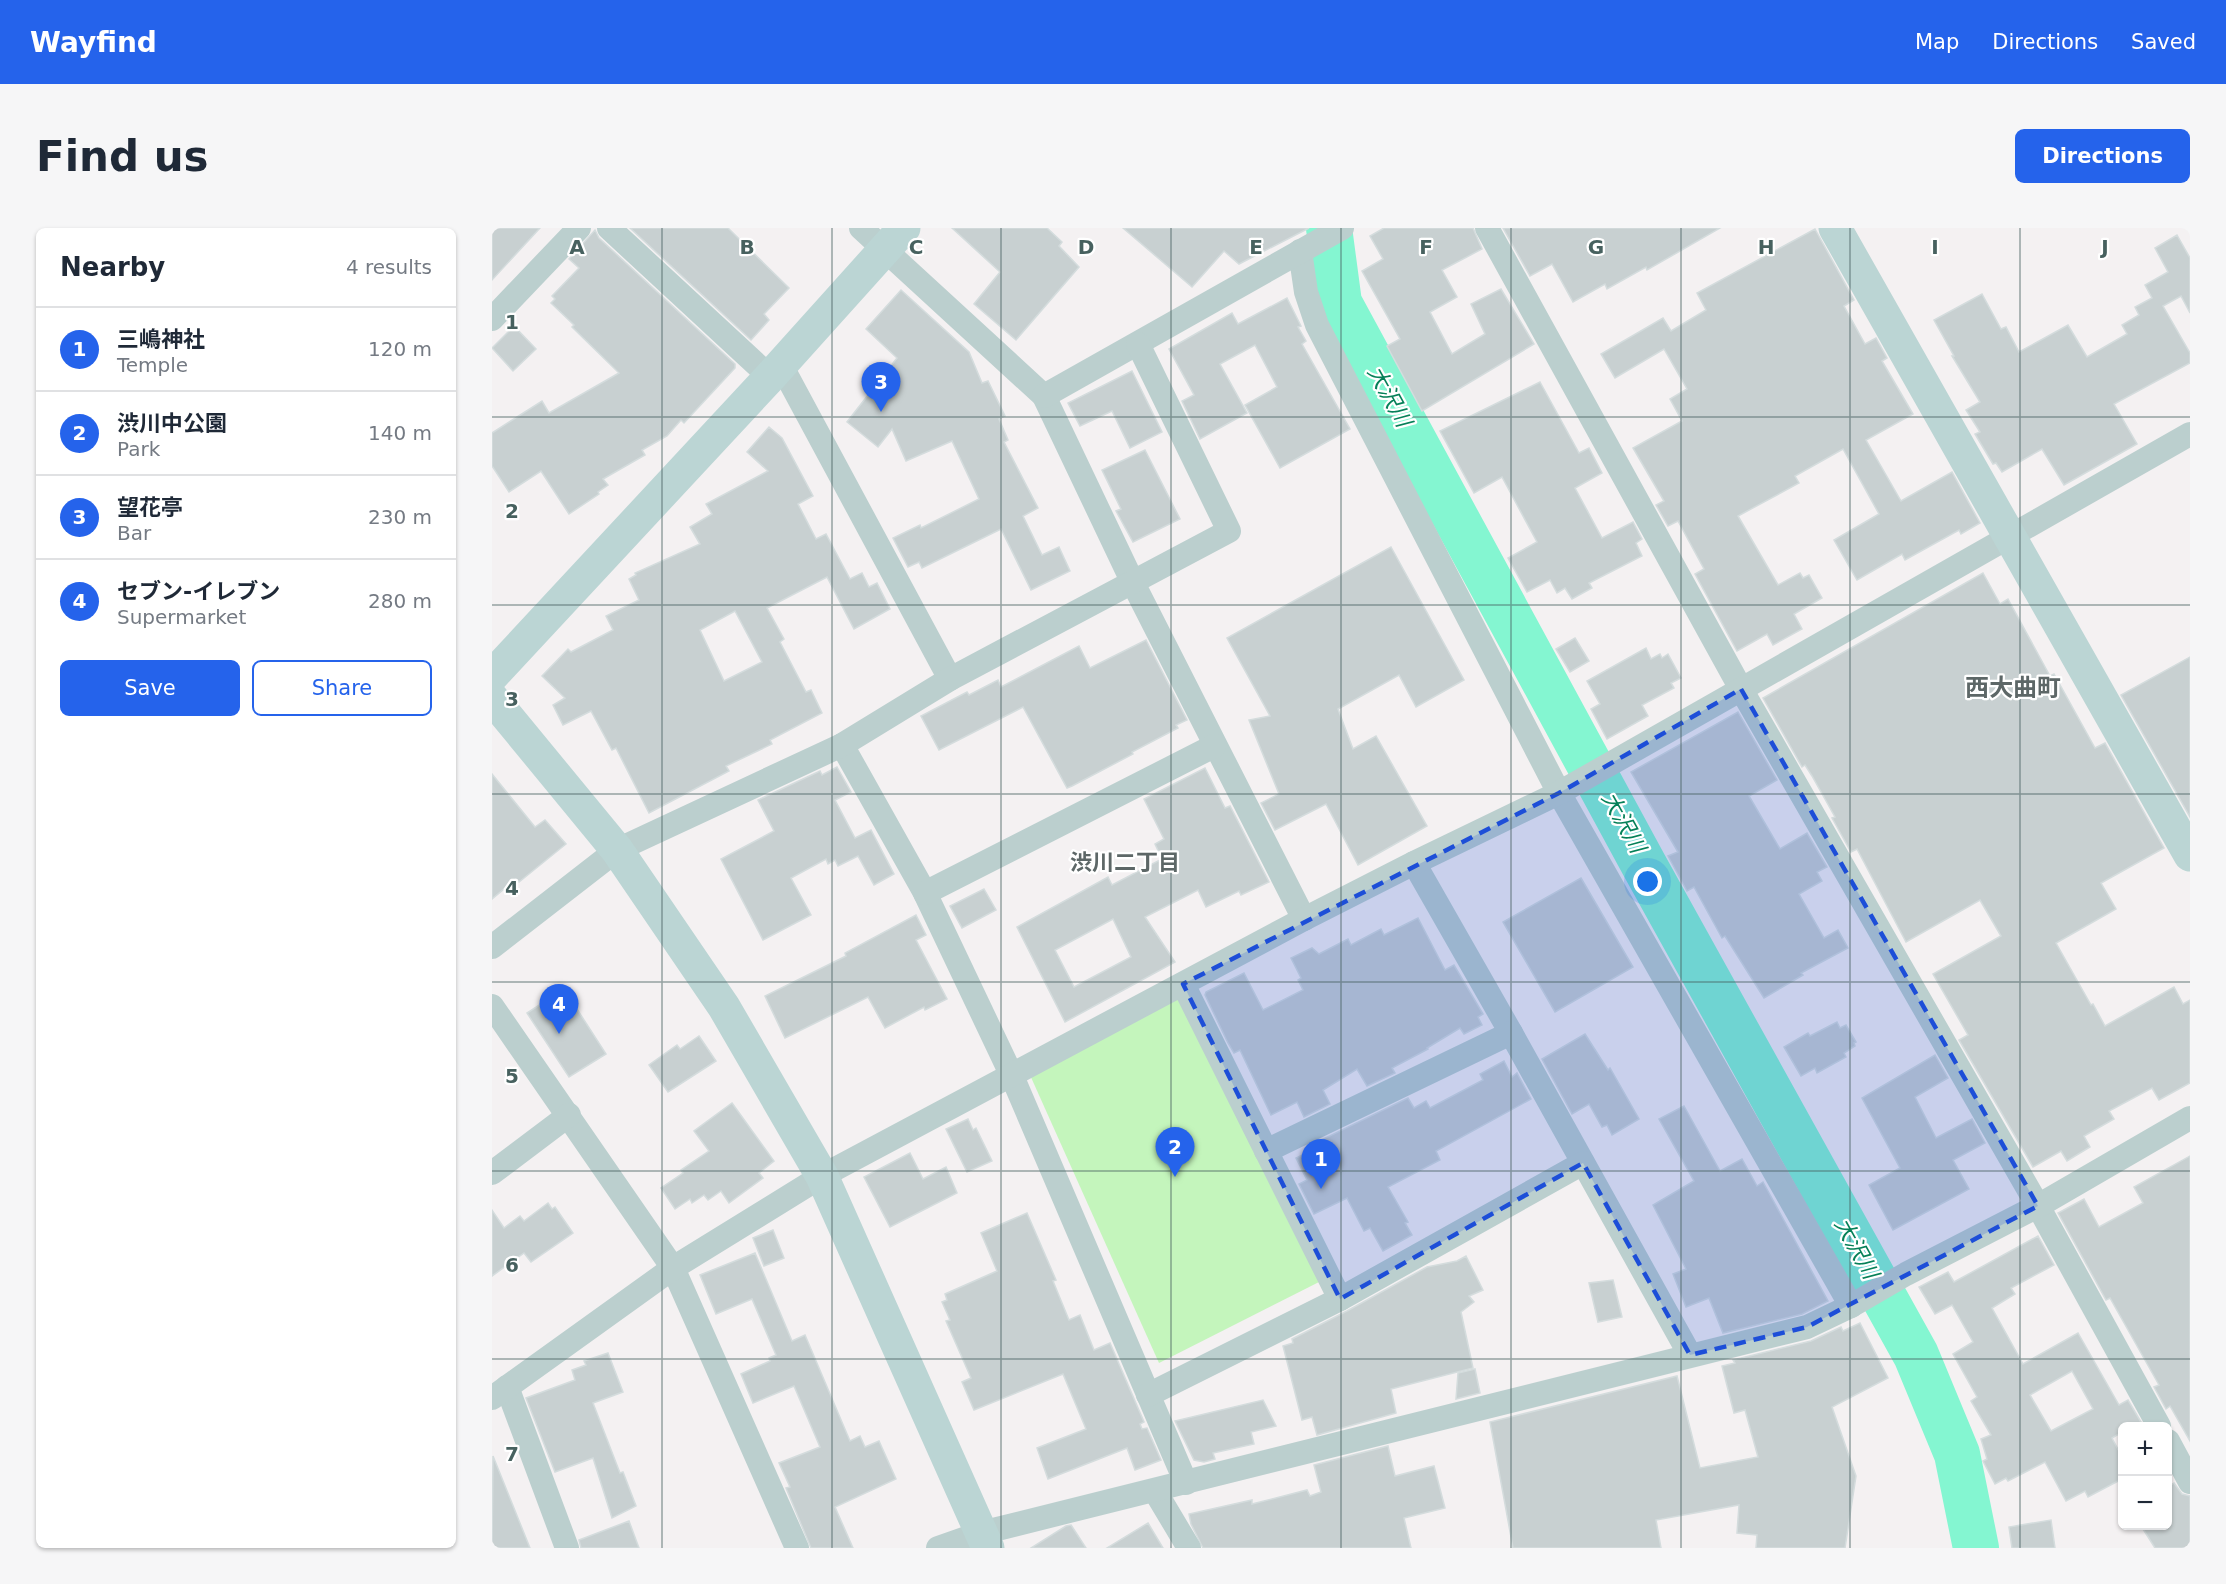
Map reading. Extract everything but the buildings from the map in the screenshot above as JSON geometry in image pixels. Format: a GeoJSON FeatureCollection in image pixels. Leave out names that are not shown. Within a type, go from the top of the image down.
{"type":"FeatureCollection","features":[{"type":"Feature","properties":{"kind":"street"},"geometry":{"type":"LineString","coordinates":[[492,320],[579,228]]}},
{"type":"Feature","properties":{"kind":"street"},"geometry":{"type":"LineString","coordinates":[[609,228],[775,371],[950,679]]}},
{"type":"Feature","properties":{"kind":"street"},"geometry":{"type":"LineString","coordinates":[[861,228],[895,239],[1044,396],[1133,583],[1304,920]]}},
{"type":"Feature","properties":{"kind":"street"},"geometry":{"type":"LineString","coordinates":[[1044,396],[1342,228]]}},
{"type":"Feature","properties":{"kind":"street"},"geometry":{"type":"LineString","coordinates":[[1487,228],[1741,689],[2038,1206],[2157,1422]]}},
{"type":"Feature","properties":{"kind":"street"},"geometry":{"type":"LineString","coordinates":[[1835,228],[2190,855]]}},
{"type":"Feature","properties":{"kind":"street"},"geometry":{"type":"LineString","coordinates":[[492,676],[895,239]]}},
{"type":"Feature","properties":{"kind":"street"},"geometry":{"type":"LineString","coordinates":[[1300,251],[1306,292],[1317,325],[1558,793],[1851,1306]]}},
{"type":"Feature","properties":{"kind":"street"},"geometry":{"type":"LineString","coordinates":[[492,947],[617,850],[842,744],[950,679],[1229,531],[1138,344]]}},
{"type":"Feature","properties":{"kind":"street"},"geometry":{"type":"LineString","coordinates":[[567,1548],[500,1393],[673,1268],[822,1176],[1304,920],[1558,793],[1626,756],[2190,434]]}},
{"type":"Feature","properties":{"kind":"street"},"geometry":{"type":"LineString","coordinates":[[492,698],[617,850],[724,1006],[822,1176],[985,1541]]}},
{"type":"Feature","properties":{"kind":"street"},"geometry":{"type":"LineString","coordinates":[[842,744],[925,893],[1012,1076],[1186,1483]]}},
{"type":"Feature","properties":{"kind":"street"},"geometry":{"type":"LineString","coordinates":[[925,893],[1214,746]]}},
{"type":"Feature","properties":{"kind":"street"},"geometry":{"type":"LineString","coordinates":[[1414,863],[1690,1355]]}},
{"type":"Feature","properties":{"kind":"street"},"geometry":{"type":"LineString","coordinates":[[1183,984],[1340,1299]]}},
{"type":"Feature","properties":{"kind":"street"},"geometry":{"type":"LineString","coordinates":[[492,1006],[673,1268],[797,1548]]}},
{"type":"Feature","properties":{"kind":"street"},"geometry":{"type":"LineString","coordinates":[[1266,1151],[1511,1033]]}},
{"type":"Feature","properties":{"kind":"street"},"geometry":{"type":"LineString","coordinates":[[492,1173],[569,1116]]}},
{"type":"Feature","properties":{"kind":"street"},"geometry":{"type":"LineString","coordinates":[[938,1548],[985,1541],[1155,1491],[1807,1327],[1851,1306],[1906,1274],[2038,1206],[2190,1118]]}},
{"type":"Feature","properties":{"kind":"street"},"geometry":{"type":"LineString","coordinates":[[1148,1395],[1340,1299],[1583,1163]]}},
{"type":"Feature","properties":{"kind":"street"},"geometry":{"type":"LineString","coordinates":[[2172,1448],[2190,1482]]}},
{"type":"Feature","properties":{"kind":"street"},"geometry":{"type":"LineString","coordinates":[[1155,1491],[1189,1548]]}},
{"type":"Feature","properties":{"kind":"highlighted area"},"geometry":{"type":"Polygon","coordinates":[[[1741,689],[2038,1206],[1807,1327],[1690,1355],[1583,1163],[1340,1299],[1183,984],[1559,793],[1741,689]]]}},
{"type":"Feature","properties":{"kind":"green space"},"geometry":{"type":"Polygon","coordinates":[[[1186,994],[1325,1279],[1159,1363],[1030,1075],[1186,994]]]}},
{"type":"Feature","properties":{"kind":"waterway","name":"大沢川"},"geometry":{"type":"LineString","coordinates":[[1329,228],[1339,303],[1644,865],[1916,1355],[1957,1454],[1976,1548]]}},
{"type":"Feature","properties":{"kind":"place","name":"望花亭"},"geometry":{"type":"Point","coordinates":[881,412]}},
{"type":"Feature","properties":{"kind":"place","name":"セブン-イレブン"},"geometry":{"type":"Point","coordinates":[559,1034]}},
{"type":"Feature","properties":{"kind":"place","name":"渋川中公園"},"geometry":{"type":"Point","coordinates":[1175,1177]}},
{"type":"Feature","properties":{"kind":"place","name":"三嶋神社"},"geometry":{"type":"Point","coordinates":[1321,1189]}},
{"type":"Feature","properties":{"kind":"district","name":"西大曲町"},"geometry":{"type":"Point","coordinates":[2013,688]}},
{"type":"Feature","properties":{"kind":"district","name":"渋川二丁目"},"geometry":{"type":"Point","coordinates":[1125,862]}}]}
